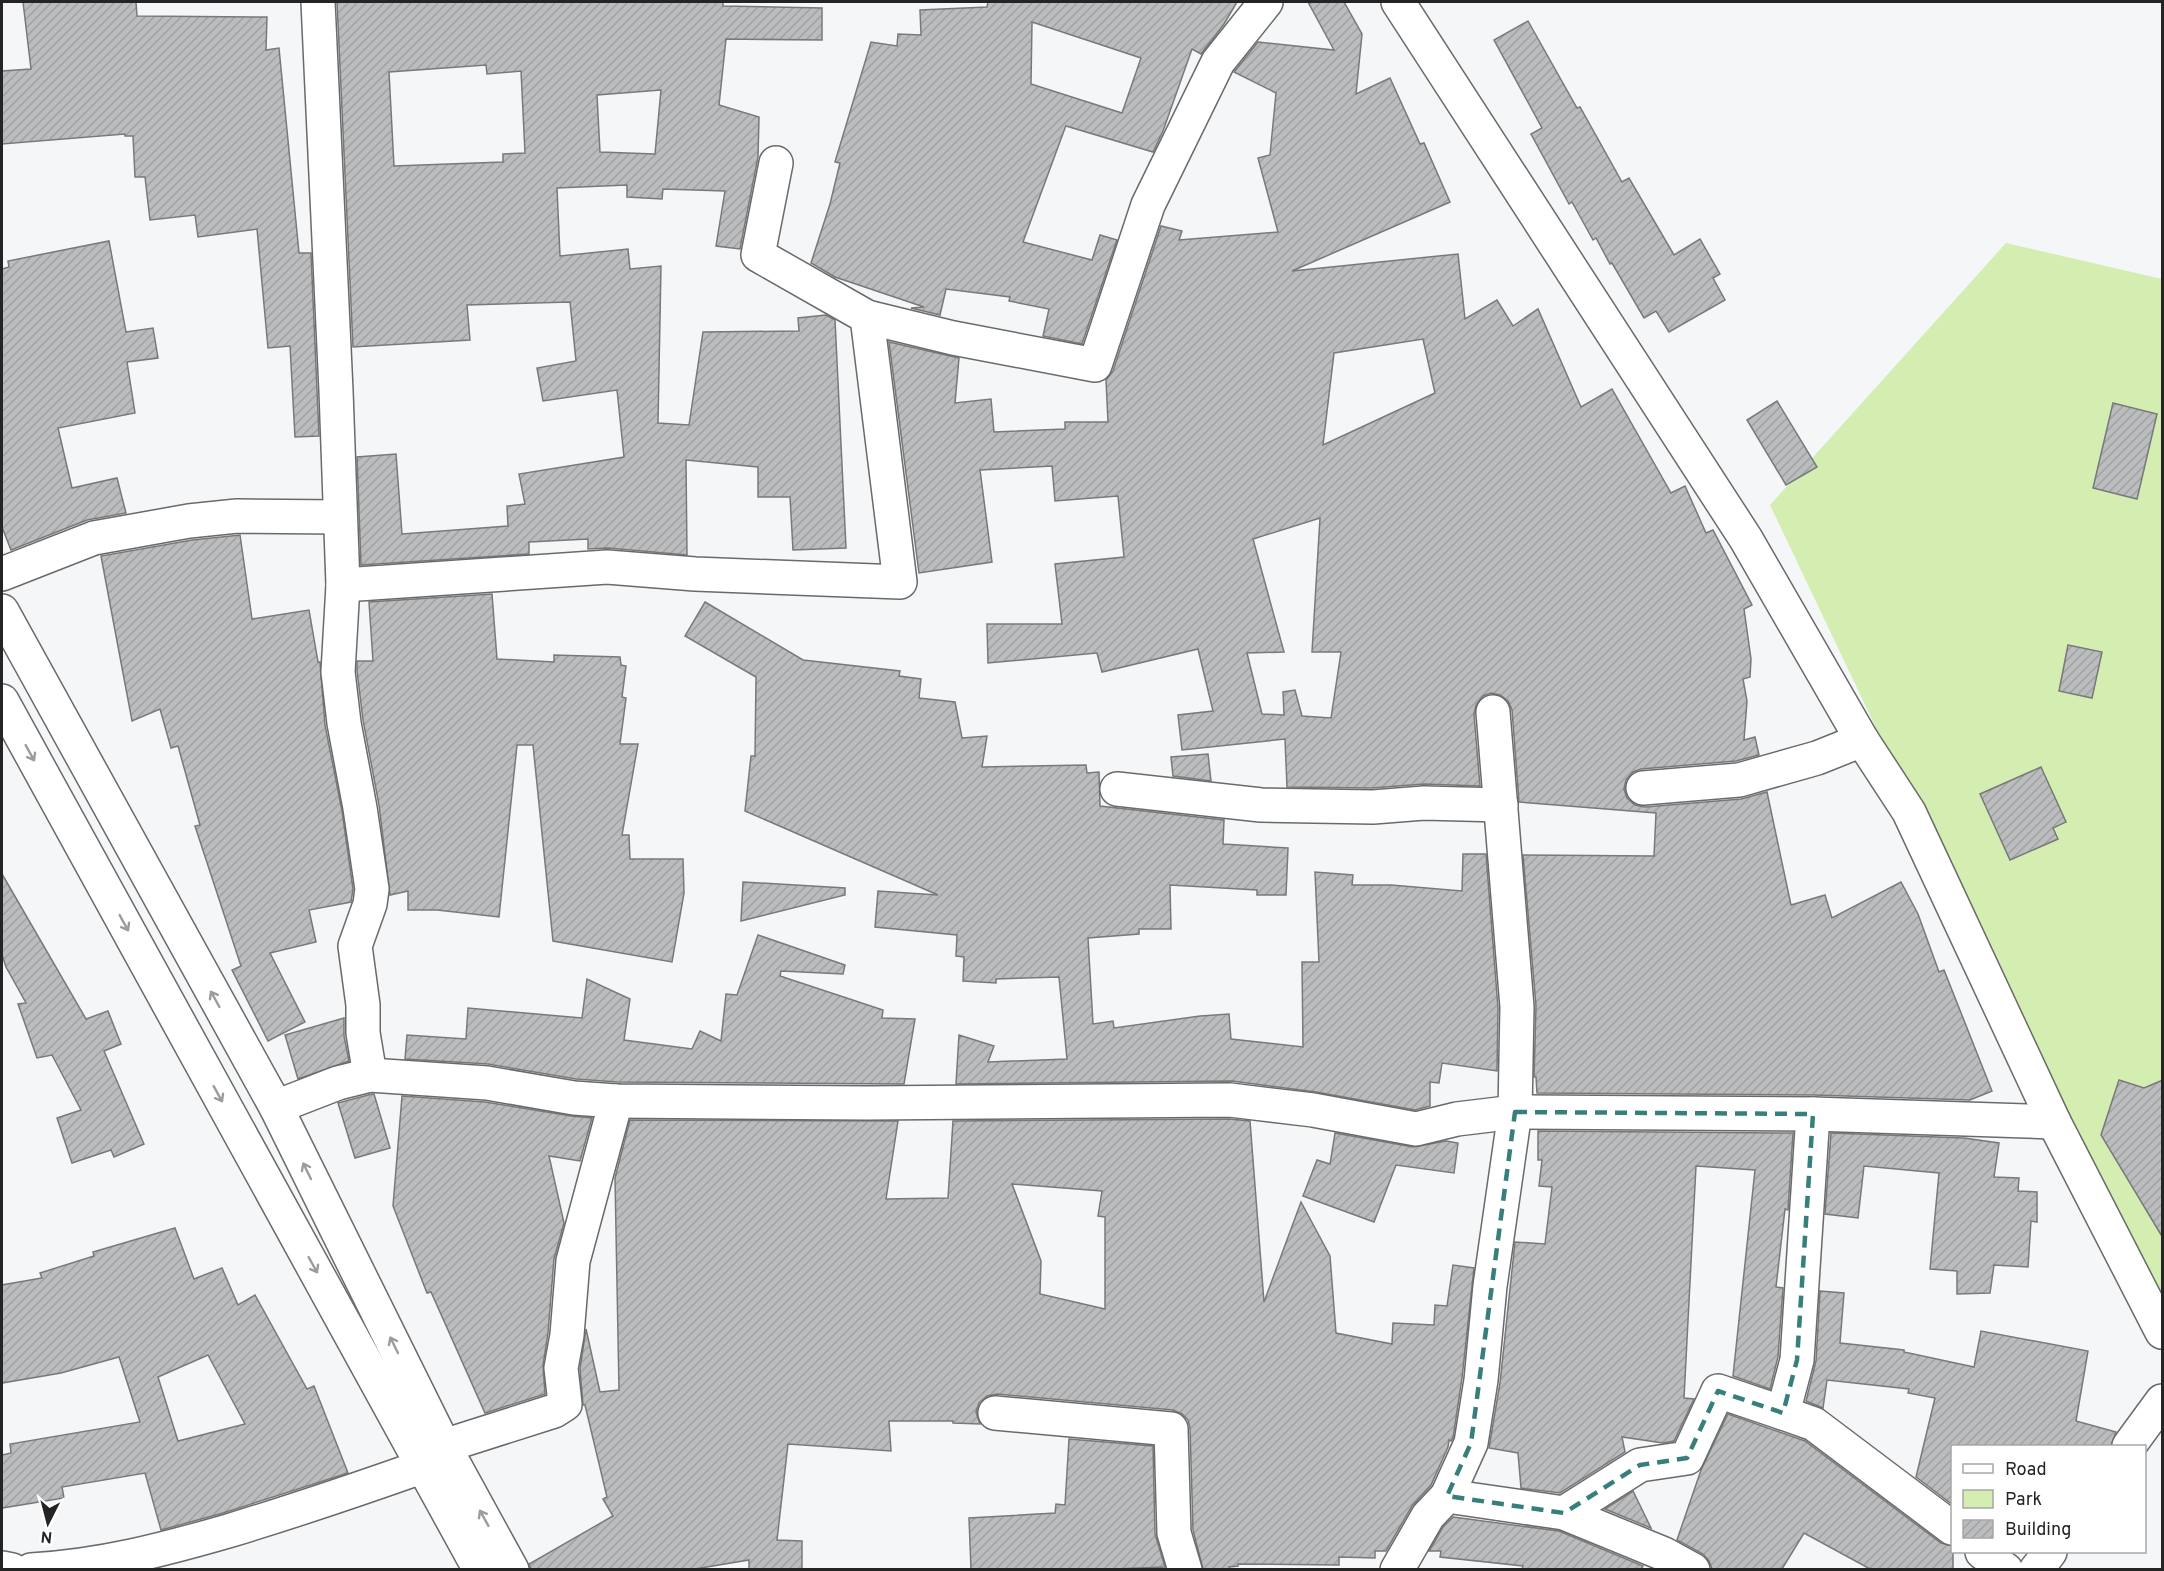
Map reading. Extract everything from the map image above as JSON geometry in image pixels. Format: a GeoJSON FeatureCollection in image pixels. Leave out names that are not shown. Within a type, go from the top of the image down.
{"type":"FeatureCollection","features":[{"type":"Feature","properties":{"kind":"street"},"geometry":{"type":"LineString","coordinates":[[318,2],[343,585],[338,672],[344,723],[372,890],[355,946],[363,1005],[363,1033],[370,1075]]}},
{"type":"Feature","properties":{"kind":"street"},"geometry":{"type":"LineString","coordinates":[[776,163],[758,255],[867,317],[953,338],[1095,365],[1148,205],[1218,62],[1266,2]]}},
{"type":"Feature","properties":{"kind":"street"},"geometry":{"type":"LineString","coordinates":[[1398,2],[1746,539],[1862,740],[1909,812],[2054,1122],[2163,1332]]}},
{"type":"Feature","properties":{"kind":"street"},"geometry":{"type":"LineString","coordinates":[[343,585],[607,567],[695,574],[900,582],[867,317]]}},
{"type":"Feature","properties":{"kind":"street"},"geometry":{"type":"LineString","coordinates":[[2,574],[94,538],[189,521],[237,516],[340,517]]}},
{"type":"Feature","properties":{"kind":"street"},"geometry":{"type":"LineString","coordinates":[[2,611],[276,1107],[434,1456],[480,1569]]}},
{"type":"Feature","properties":{"kind":"street"},"geometry":{"type":"LineString","coordinates":[[2,701],[434,1456],[512,1569]]}},
{"type":"Feature","properties":{"kind":"street"},"geometry":{"type":"LineString","coordinates":[[1397,1569],[1428,1516],[1447,1496],[1471,1443],[1481,1380],[1490,1286],[1515,1112],[1517,1007],[1493,712]]}},
{"type":"Feature","properties":{"kind":"street"},"geometry":{"type":"LineString","coordinates":[[1643,788],[1739,780],[1817,758],[1862,740]]}},
{"type":"Feature","properties":{"kind":"street"},"geometry":{"type":"LineString","coordinates":[[1117,789],[1261,805],[1373,807],[1424,803],[1501,805]]}},
{"type":"Feature","properties":{"kind":"street"},"geometry":{"type":"LineString","coordinates":[[276,1107],[338,1083],[370,1075],[487,1083],[574,1098],[616,1101],[867,1103],[1230,1100],[1313,1110],[1416,1129],[1457,1119],[1515,1112],[1813,1114],[2054,1122]]}},
{"type":"Feature","properties":{"kind":"street"},"geometry":{"type":"LineString","coordinates":[[31,1569],[164,1560],[554,1411],[565,1404],[561,1368],[567,1335],[573,1261],[616,1101]]}},
{"type":"Feature","properties":{"kind":"street"},"geometry":{"type":"LineString","coordinates":[[1783,1413],[1797,1360],[1813,1114]]}},
{"type":"Feature","properties":{"kind":"street"},"geometry":{"type":"LineString","coordinates":[[1564,1513],[1640,1466],[1688,1458],[1718,1391],[1814,1424],[1951,1527]]}},
{"type":"Feature","properties":{"kind":"street"},"geometry":{"type":"LineString","coordinates":[[2130,1445],[2163,1401]]}},
{"type":"Feature","properties":{"kind":"street"},"geometry":{"type":"LineString","coordinates":[[995,1413],[1171,1429],[1174,1533],[1185,1569]]}},
{"type":"Feature","properties":{"kind":"street"},"geometry":{"type":"LineString","coordinates":[[1447,1496],[1564,1513],[1664,1554],[1693,1569]]}},
{"type":"Feature","properties":{"kind":"street"},"geometry":{"type":"LineString","coordinates":[[1985,1553],[2006,1569]]}},
{"type":"Feature","properties":{"kind":"street"},"geometry":{"type":"LineString","coordinates":[[2036,1569],[2048,1553]]}},
{"type":"Feature","properties":{"kind":"street"},"geometry":{"type":"LineString","coordinates":[[2,1568],[12,1569]]}},
{"type":"Feature","properties":{"kind":"highlighted area"},"geometry":{"type":"Polygon","coordinates":[[[1515,1112],[1813,1114],[1797,1360],[1783,1413],[1718,1391],[1687,1458],[1640,1465],[1564,1513],[1447,1496],[1471,1443],[1515,1112]]]}},
{"type":"Feature","properties":{"kind":"green space"},"geometry":{"type":"Polygon","coordinates":[[[2006,243],[2162,279],[2162,1300],[1994,976],[1770,505],[2006,243]]]}},
{"type":"Feature","properties":{"kind":"building"},"geometry":{"type":"Polygon","coordinates":[[[23,2],[136,2],[137,16],[267,17],[266,50],[279,48],[299,253],[311,253],[319,436],[295,437],[290,346],[268,348],[257,229],[198,237],[195,215],[150,220],[145,177],[135,177],[133,136],[125,136],[125,134],[2,144],[2,71],[31,69],[23,2]]]}},
{"type":"Feature","properties":{"kind":"building"},"geometry":{"type":"Polygon","coordinates":[[[337,2],[723,2],[723,6],[822,8],[822,40],[726,39],[719,105],[759,117],[758,157],[740,249],[716,246],[725,191],[663,189],[662,199],[627,197],[627,185],[557,188],[560,256],[628,249],[630,269],[661,266],[658,423],[689,425],[703,332],[799,331],[798,318],[826,315],[835,320],[846,548],[793,550],[790,497],[758,497],[758,467],[686,460],[687,555],[608,548],[588,549],[588,539],[529,542],[529,554],[361,565],[357,457],[396,454],[402,534],[508,526],[507,506],[525,504],[519,474],[624,457],[617,390],[543,401],[537,368],[576,361],[570,302],[467,305],[470,340],[353,347],[337,2]],[[486,65],[389,72],[394,166],[503,162],[503,154],[525,153],[521,71],[487,74],[486,65]],[[661,90],[597,95],[600,152],[655,154],[661,90]]]}},
{"type":"Feature","properties":{"kind":"building"},"geometry":{"type":"Polygon","coordinates":[[[988,2],[1237,2],[1224,24],[1201,54],[1192,49],[1163,131],[1153,152],[1066,126],[1065,128],[1023,242],[1092,260],[1100,235],[1117,240],[1082,344],[1043,336],[1049,309],[1009,301],[1010,297],[946,289],[940,315],[911,308],[924,307],[835,277],[811,263],[830,204],[840,163],[835,162],[871,42],[897,46],[898,34],[921,35],[920,10],[987,7],[988,2]],[[1032,22],[1031,84],[1122,113],[1141,58],[1032,22]]]}},
{"type":"Feature","properties":{"kind":"building"},"geometry":{"type":"Polygon","coordinates":[[[1308,2],[1344,2],[1362,34],[1356,94],[1390,78],[1420,144],[1424,143],[1450,202],[1292,271],[1458,254],[1465,319],[1497,300],[1513,326],[1538,309],[1581,407],[1612,389],[1671,493],[1685,486],[1706,533],[1713,530],[1752,605],[1744,609],[1751,659],[1750,677],[1743,679],[1747,701],[1744,740],[1755,737],[1759,755],[1736,761],[1641,769],[1633,772],[1626,780],[1624,789],[1627,798],[1635,805],[1645,807],[1741,799],[1767,792],[1791,905],[1825,895],[1832,918],[1901,882],[1918,914],[1939,972],[1944,970],[1992,1091],[1970,1100],[1814,1095],[1537,1093],[1536,1077],[1534,1077],[1536,1006],[1523,855],[1654,856],[1656,813],[1519,802],[1512,710],[1508,701],[1500,695],[1491,693],[1483,696],[1476,705],[1474,714],[1480,786],[1424,784],[1372,788],[1287,787],[1285,739],[1182,750],[1178,715],[1213,711],[1198,649],[1102,672],[1097,653],[988,663],[987,624],[1062,624],[1055,564],[1124,557],[1118,496],[1055,501],[1052,466],[980,470],[992,562],[919,573],[889,342],[959,358],[955,403],[991,399],[994,432],[1065,429],[1065,422],[1108,422],[1106,380],[1113,371],[1161,226],[1182,231],[1179,240],[1278,232],[1258,158],[1270,155],[1276,93],[1234,72],[1258,42],[1334,50],[1308,2]],[[1423,339],[1334,353],[1323,445],[1435,393],[1423,339]],[[1320,518],[1253,539],[1284,652],[1247,653],[1262,714],[1284,715],[1283,692],[1295,690],[1302,716],[1331,718],[1341,652],[1312,652],[1320,518]]]}},
{"type":"Feature","properties":{"kind":"building"},"geometry":{"type":"Polygon","coordinates":[[[1528,21],[1622,182],[1629,178],[1674,255],[1700,239],[1720,274],[1713,278],[1725,300],[1669,332],[1656,311],[1644,318],[1596,238],[1593,240],[1572,202],[1569,204],[1531,134],[1542,128],[1494,40],[1528,21]]]}},
{"type":"Feature","properties":{"kind":"building"},"geometry":{"type":"Polygon","coordinates":[[[109,241],[126,332],[153,328],[158,358],[127,362],[135,413],[58,428],[72,488],[117,478],[126,513],[87,520],[11,550],[2,527],[2,269],[9,267],[8,261],[109,241]]]}},
{"type":"Feature","properties":{"kind":"building"},"geometry":{"type":"Polygon","coordinates":[[[1777,401],[1817,467],[1786,485],[1747,420],[1777,401]]]}},
{"type":"Feature","properties":{"kind":"building"},"geometry":{"type":"Polygon","coordinates":[[[2113,403],[2157,414],[2137,499],[2093,488],[2113,403]]]}},
{"type":"Feature","properties":{"kind":"building"},"geometry":{"type":"Polygon","coordinates":[[[240,535],[252,619],[309,610],[318,662],[320,662],[325,725],[342,811],[353,889],[351,902],[309,910],[316,942],[270,953],[305,1022],[268,1041],[232,970],[241,966],[195,826],[200,825],[178,746],[171,748],[160,709],[132,721],[101,556],[192,540],[240,535]]]}},
{"type":"Feature","properties":{"kind":"building"},"geometry":{"type":"Polygon","coordinates":[[[492,594],[497,659],[554,662],[554,655],[620,657],[621,665],[626,666],[622,697],[626,698],[620,744],[638,744],[622,835],[629,835],[630,859],[683,859],[684,893],[672,962],[553,941],[533,745],[517,745],[499,917],[437,910],[408,910],[408,891],[390,895],[379,805],[363,720],[357,671],[357,661],[373,661],[369,602],[492,594]]]}},
{"type":"Feature","properties":{"kind":"building"},"geometry":{"type":"Polygon","coordinates":[[[705,602],[803,660],[900,671],[899,676],[921,679],[919,698],[955,702],[962,738],[987,736],[982,767],[1086,765],[1087,773],[1099,772],[1100,806],[1224,820],[1223,844],[1288,848],[1286,895],[1257,895],[1257,890],[1170,885],[1171,929],[1139,929],[1139,934],[1088,938],[1093,1024],[1113,1021],[1114,1028],[1229,1014],[1231,1039],[1303,1047],[1302,962],[1319,962],[1315,872],[1353,875],[1352,885],[1391,885],[1462,891],[1463,854],[1486,854],[1498,1008],[1497,1071],[1442,1063],[1439,1083],[1430,1082],[1430,1106],[1415,1110],[1316,1092],[1232,1081],[956,1084],[959,1035],[994,1046],[988,1062],[1067,1059],[1059,977],[996,979],[996,983],[963,981],[964,957],[956,956],[957,935],[875,927],[878,891],[938,895],[745,811],[751,756],[755,756],[756,677],[685,636],[705,602]]]}},
{"type":"Feature","properties":{"kind":"building"},"geometry":{"type":"Polygon","coordinates":[[[2068,645],[2102,652],[2092,698],[2059,691],[2068,645]]]}},
{"type":"Feature","properties":{"kind":"building"},"geometry":{"type":"Polygon","coordinates":[[[1208,754],[1211,781],[1173,776],[1171,757],[1208,754]]]}},
{"type":"Feature","properties":{"kind":"building"},"geometry":{"type":"Polygon","coordinates":[[[2041,767],[2066,822],[2053,828],[2058,839],[2010,860],[1980,794],[2041,767]]]}},
{"type":"Feature","properties":{"kind":"building"},"geometry":{"type":"Polygon","coordinates":[[[2,874],[86,1019],[108,1011],[121,1044],[104,1051],[144,1144],[114,1157],[111,1150],[72,1163],[57,1118],[81,1110],[52,1055],[37,1058],[18,1004],[26,1003],[2,955],[2,874]]]}},
{"type":"Feature","properties":{"kind":"building"},"geometry":{"type":"Polygon","coordinates":[[[743,882],[845,888],[845,895],[741,921],[743,882]]]}},
{"type":"Feature","properties":{"kind":"building"},"geometry":{"type":"Polygon","coordinates":[[[758,935],[845,965],[843,974],[781,971],[780,976],[883,1010],[882,1018],[915,1019],[904,1084],[617,1082],[576,1079],[488,1064],[405,1059],[407,1035],[466,1039],[468,1008],[582,1018],[587,979],[630,999],[624,1040],[692,1049],[700,1031],[721,1041],[726,994],[737,995],[758,935]]]}},
{"type":"Feature","properties":{"kind":"building"},"geometry":{"type":"Polygon","coordinates":[[[344,1018],[344,1036],[349,1061],[298,1079],[285,1035],[344,1018]]]}},
{"type":"Feature","properties":{"kind":"building"},"geometry":{"type":"Polygon","coordinates":[[[2119,1080],[2144,1088],[2163,1080],[2163,1238],[2101,1135],[2119,1080]]]}},
{"type":"Feature","properties":{"kind":"building"},"geometry":{"type":"Polygon","coordinates":[[[374,1094],[390,1148],[355,1158],[338,1103],[374,1094]]]}},
{"type":"Feature","properties":{"kind":"building"},"geometry":{"type":"Polygon","coordinates":[[[402,1096],[485,1102],[592,1118],[580,1161],[549,1156],[564,1223],[554,1259],[543,1365],[545,1394],[485,1413],[431,1292],[427,1293],[393,1206],[402,1096]]]}},
{"type":"Feature","properties":{"kind":"building"},"geometry":{"type":"Polygon","coordinates":[[[1229,1119],[1250,1121],[1264,1302],[1301,1202],[1330,1256],[1336,1333],[1392,1344],[1393,1323],[1434,1325],[1435,1305],[1447,1306],[1453,1265],[1474,1268],[1453,1438],[1449,1440],[1431,1485],[1412,1506],[1386,1551],[1375,1551],[1375,1558],[1339,1557],[1339,1565],[1238,1564],[1238,1566],[1229,1567],[1230,1569],[1203,1569],[1193,1530],[1190,1428],[1188,1420],[1182,1414],[1173,1410],[997,1394],[987,1396],[979,1403],[976,1412],[980,1424],[953,1423],[953,1421],[889,1421],[891,1451],[788,1444],[777,1540],[802,1541],[802,1569],[749,1569],[749,1560],[695,1569],[531,1569],[529,1564],[613,1516],[603,1499],[607,1497],[585,1405],[583,1405],[580,1369],[586,1329],[600,1392],[619,1390],[615,1178],[630,1120],[898,1121],[886,1199],[948,1198],[953,1121],[1229,1119]],[[1012,1184],[1041,1261],[1040,1294],[1105,1309],[1105,1217],[1098,1216],[1102,1191],[1012,1184]]]}},
{"type":"Feature","properties":{"kind":"building"},"geometry":{"type":"Polygon","coordinates":[[[1538,1131],[1793,1133],[1788,1210],[1785,1209],[1776,1287],[1783,1288],[1778,1357],[1770,1389],[1733,1376],[1755,1170],[1696,1166],[1684,1398],[1694,1399],[1674,1441],[1663,1443],[1622,1437],[1625,1452],[1560,1493],[1521,1488],[1518,1453],[1489,1448],[1500,1383],[1515,1242],[1545,1244],[1552,1187],[1539,1186],[1542,1160],[1538,1160],[1538,1131]]]}},
{"type":"Feature","properties":{"kind":"building"},"geometry":{"type":"Polygon","coordinates":[[[1335,1133],[1413,1147],[1446,1141],[1458,1143],[1454,1173],[1396,1165],[1374,1222],[1303,1196],[1317,1160],[1330,1164],[1335,1133]]]}},
{"type":"Feature","properties":{"kind":"building"},"geometry":{"type":"Polygon","coordinates":[[[1831,1133],[1964,1138],[1999,1143],[1994,1177],[2019,1178],[2018,1191],[2037,1192],[2037,1222],[2031,1221],[2028,1267],[1994,1265],[1990,1293],[1957,1294],[1957,1271],[1930,1269],[1939,1173],[1864,1166],[1858,1218],[1825,1214],[1831,1133]]]}},
{"type":"Feature","properties":{"kind":"building"},"geometry":{"type":"Polygon","coordinates":[[[175,1228],[194,1279],[222,1268],[238,1305],[255,1295],[307,1389],[314,1386],[348,1473],[223,1513],[161,1530],[145,1473],[62,1487],[64,1498],[2,1508],[2,1455],[11,1453],[10,1444],[140,1422],[119,1357],[61,1373],[2,1383],[2,1285],[42,1278],[40,1273],[94,1256],[93,1252],[175,1228]],[[208,1355],[158,1377],[178,1441],[245,1424],[208,1355]]]}},
{"type":"Feature","properties":{"kind":"building"},"geometry":{"type":"Polygon","coordinates":[[[1820,1291],[1844,1293],[1840,1343],[1904,1350],[1904,1352],[1974,1367],[1981,1331],[2088,1351],[2076,1421],[2116,1432],[2111,1445],[1951,1445],[1951,1503],[1916,1477],[1935,1398],[1908,1393],[1909,1389],[1827,1380],[1823,1408],[1806,1401],[1816,1361],[1820,1291]]]}},
{"type":"Feature","properties":{"kind":"building"},"geometry":{"type":"Polygon","coordinates":[[[1728,1414],[1805,1441],[1941,1543],[1951,1546],[1953,1569],[1870,1569],[1804,1533],[1782,1569],[1712,1569],[1703,1554],[1677,1540],[1701,1470],[1728,1414]]]}},
{"type":"Feature","properties":{"kind":"building"},"geometry":{"type":"Polygon","coordinates":[[[1069,1439],[1153,1446],[1155,1534],[1165,1567],[971,1569],[969,1518],[1055,1513],[1056,1504],[1065,1505],[1069,1439]]]}},
{"type":"Feature","properties":{"kind":"building"},"geometry":{"type":"Polygon","coordinates":[[[1633,1491],[1634,1493],[1651,1528],[1605,1509],[1633,1491]]]}},
{"type":"Feature","properties":{"kind":"building"},"geometry":{"type":"Polygon","coordinates":[[[1453,1517],[1559,1531],[1643,1566],[1641,1569],[1522,1569],[1523,1566],[1440,1557],[1441,1551],[1429,1551],[1443,1527],[1453,1517]]]}}]}
